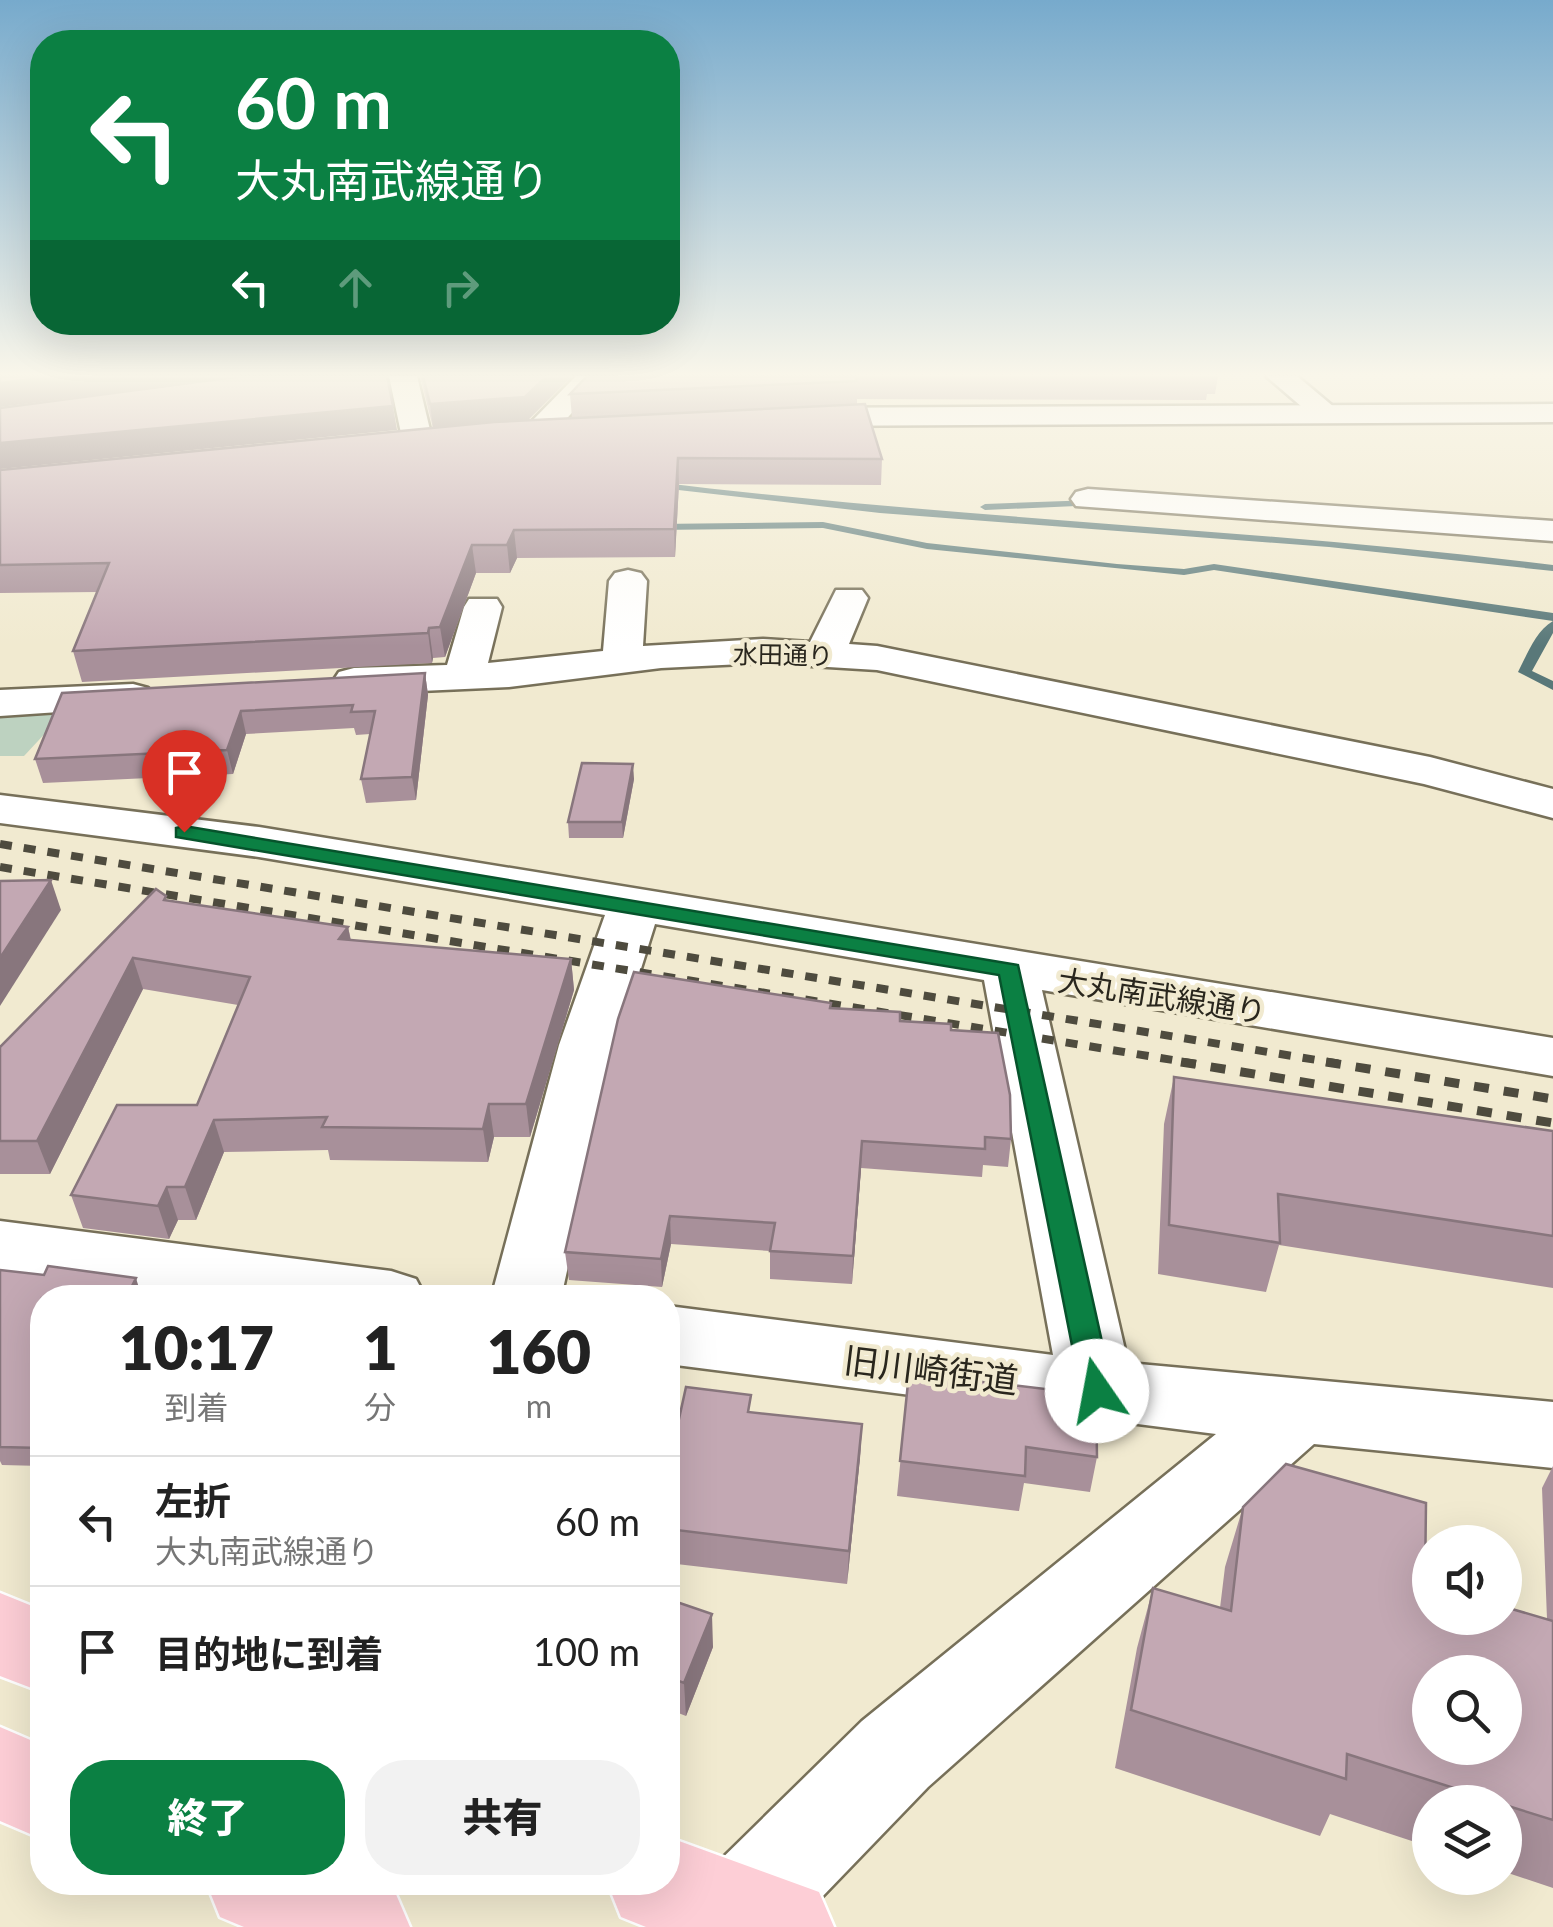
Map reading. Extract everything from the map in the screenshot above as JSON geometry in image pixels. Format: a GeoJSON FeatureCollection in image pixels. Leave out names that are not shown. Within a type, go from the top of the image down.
{"type":"FeatureCollection","features":[{"type":"Feature","properties":{"kind":"main road"},"geometry":{"type":"LineString","coordinates":[[0,1634],[30,1646]]}},
{"type":"Feature","properties":{"kind":"main road"},"geometry":{"type":"LineString","coordinates":[[0,1774],[30,1787]]}},
{"type":"Feature","properties":{"kind":"main road"},"geometry":{"type":"LineString","coordinates":[[286,1895],[360,1927]]}},
{"type":"Feature","properties":{"kind":"street"},"geometry":{"type":"LineString","coordinates":[[1088,498],[1553,531]]}},
{"type":"Feature","properties":{"kind":"street"},"geometry":{"type":"LineString","coordinates":[[622,660],[628,581]]}},
{"type":"Feature","properties":{"kind":"street"},"geometry":{"type":"LineString","coordinates":[[826,652],[849,598]]}},
{"type":"Feature","properties":{"kind":"street"},"geometry":{"type":"LineString","coordinates":[[464,677],[483,607]]}},
{"type":"Feature","properties":{"kind":"street","name":"水田通り"},"geometry":{"type":"LineString","coordinates":[[323,682],[464,677],[622,660],[762,651],[826,652],[876,658],[1430,772],[1553,804]]}},
{"type":"Feature","properties":{"kind":"street"},"geometry":{"type":"LineString","coordinates":[[0,704],[178,694]]}},
{"type":"Feature","properties":{"kind":"street","name":"大丸南武線通り"},"geometry":{"type":"LineString","coordinates":[[0,809],[259,842],[1553,1058]]}},
{"type":"Feature","properties":{"kind":"street"},"geometry":{"type":"LineString","coordinates":[[529,1285],[588,1045],[634,906]]}},
{"type":"Feature","properties":{"kind":"street"},"geometry":{"type":"LineString","coordinates":[[1010,970],[1097,1391]]}},
{"type":"Feature","properties":{"kind":"street"},"geometry":{"type":"LineString","coordinates":[[0,1247],[291,1285]]}},
{"type":"Feature","properties":{"kind":"street","name":"旧川崎街道"},"geometry":{"type":"LineString","coordinates":[[680,1337],[1097,1391],[1553,1435]]}},
{"type":"Feature","properties":{"kind":"street"},"geometry":{"type":"LineString","coordinates":[[723,1912],[895,1754],[1297,1412]]}},
{"type":"Feature","properties":{"kind":"green space"},"geometry":{"type":"Polygon","coordinates":[[[65,712],[24,756],[0,756],[0,715],[65,712]]]}},
{"type":"Feature","properties":{"kind":"building"},"geometry":{"type":"Polygon","coordinates":[[[42,466],[678,466],[674,529],[514,530],[507,545],[472,545],[440,627],[429,628],[428,633],[73,651],[109,563],[0,565],[0,470],[42,466]]]}},
{"type":"Feature","properties":{"kind":"building"},"geometry":{"type":"Polygon","coordinates":[[[425,673],[412,777],[361,779],[375,711],[351,712],[353,705],[241,711],[227,750],[35,759],[62,693],[425,673]]]}},
{"type":"Feature","properties":{"kind":"building"},"geometry":{"type":"Polygon","coordinates":[[[582,763],[633,764],[622,822],[568,822],[582,763]]]}},
{"type":"Feature","properties":{"kind":"building"},"geometry":{"type":"Polygon","coordinates":[[[51,880],[0,958],[0,881],[51,880]]]}},
{"type":"Feature","properties":{"kind":"building"},"geometry":{"type":"Polygon","coordinates":[[[156,889],[166,896],[164,900],[348,927],[339,939],[571,959],[526,1104],[489,1104],[483,1129],[322,1127],[327,1117],[214,1120],[185,1187],[167,1187],[158,1206],[71,1195],[117,1105],[197,1105],[250,977],[133,958],[37,1141],[0,1141],[0,1047],[156,889]]]}},
{"type":"Feature","properties":{"kind":"building"},"geometry":{"type":"Polygon","coordinates":[[[634,972],[831,1003],[830,1008],[900,1012],[900,1021],[951,1024],[951,1030],[998,1033],[1010,1095],[1011,1139],[985,1137],[985,1149],[862,1141],[853,1256],[770,1251],[775,1223],[670,1216],[661,1259],[565,1252],[618,1019],[634,972]]]}},
{"type":"Feature","properties":{"kind":"building"},"geometry":{"type":"Polygon","coordinates":[[[1174,1077],[1553,1131],[1553,1236],[1278,1194],[1280,1243],[1169,1225],[1174,1077]]]}},
{"type":"Feature","properties":{"kind":"building"},"geometry":{"type":"Polygon","coordinates":[[[48,1266],[136,1278],[132,1285],[30,1285],[30,1448],[0,1447],[0,1270],[44,1275],[48,1266]]]}},
{"type":"Feature","properties":{"kind":"building"},"geometry":{"type":"Polygon","coordinates":[[[909,1373],[1096,1395],[1097,1457],[1026,1447],[1025,1476],[900,1461],[909,1373]]]}},
{"type":"Feature","properties":{"kind":"building"},"geometry":{"type":"Polygon","coordinates":[[[686,1387],[751,1395],[748,1412],[862,1424],[849,1551],[680,1530],[680,1414],[686,1387]]]}},
{"type":"Feature","properties":{"kind":"building"},"geometry":{"type":"Polygon","coordinates":[[[1286,1464],[1426,1503],[1426,1525],[1412,1525],[1412,1635],[1522,1635],[1522,1612],[1553,1621],[1553,1820],[1522,1810],[1522,1785],[1445,1785],[1347,1754],[1346,1779],[1131,1710],[1153,1588],[1231,1611],[1243,1507],[1286,1464]]]}},
{"type":"Feature","properties":{"kind":"building"},"geometry":{"type":"Polygon","coordinates":[[[680,1603],[712,1614],[684,1683],[680,1682],[680,1603]]]}},
{"type":"Feature","properties":{"kind":"waterway"},"geometry":{"type":"LineString","coordinates":[[656,485],[880,510],[1329,544],[1553,568]]}},
{"type":"Feature","properties":{"kind":"waterway"},"geometry":{"type":"LineString","coordinates":[[985,507],[1094,503]]}},
{"type":"Feature","properties":{"kind":"waterway"},"geometry":{"type":"LineString","coordinates":[[657,527],[823,525],[927,546],[1184,572],[1214,567],[1553,617]]}},
{"type":"Feature","properties":{"kind":"waterway"},"geometry":{"type":"LineString","coordinates":[[1553,625],[1541,639],[1525,672],[1553,686]]}},
{"type":"Feature","properties":{"kind":"railway"},"geometry":{"type":"LineString","coordinates":[[0,844],[1341,1064]]}},
{"type":"Feature","properties":{"kind":"railway"},"geometry":{"type":"LineString","coordinates":[[0,867],[1197,1064]]}},
{"type":"Feature","properties":{"kind":"railway"},"geometry":{"type":"LineString","coordinates":[[1181,1062],[1553,1123]]}},
{"type":"Feature","properties":{"kind":"railway"},"geometry":{"type":"LineString","coordinates":[[1326,1062],[1553,1099]]}},
{"type":"Feature","properties":{"kind":"route"},"geometry":{"type":"LineString","coordinates":[[184,832],[1010,970],[1097,1391]]}}]}
